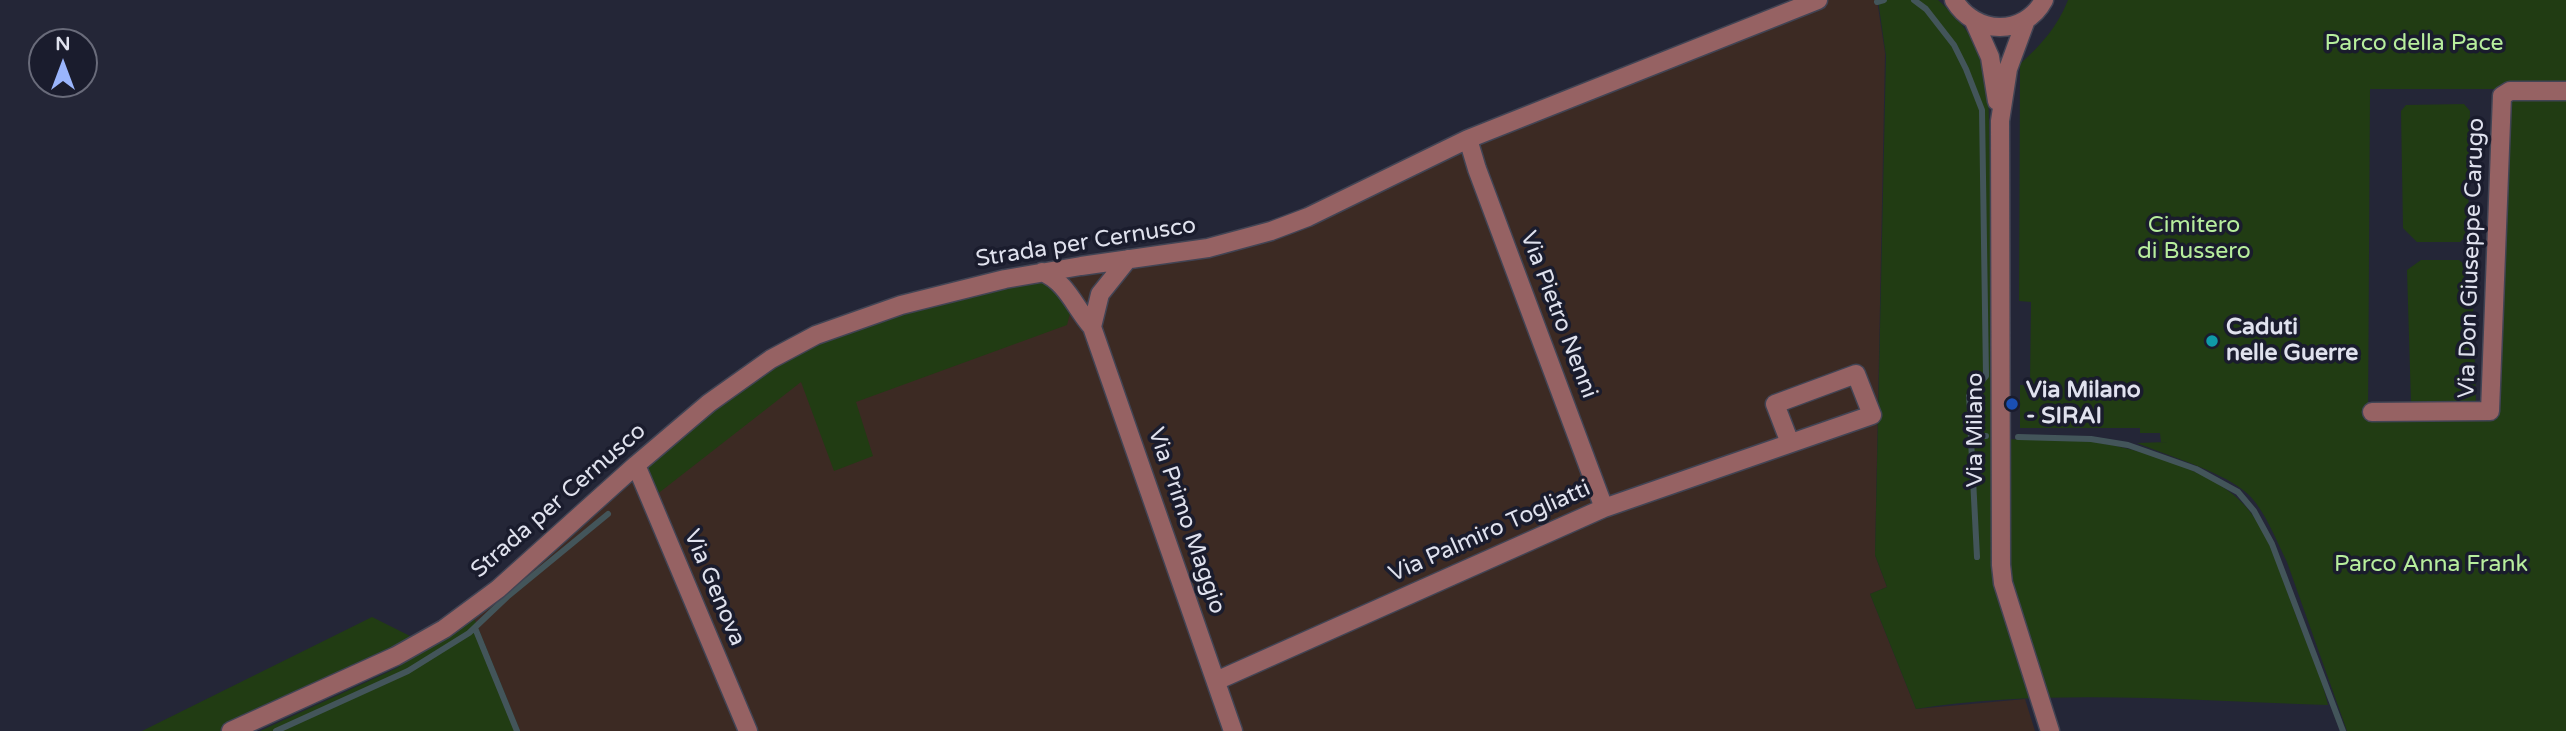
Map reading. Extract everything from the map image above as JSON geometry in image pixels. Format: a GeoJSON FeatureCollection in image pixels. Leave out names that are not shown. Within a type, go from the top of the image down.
{"type":"FeatureCollection","features":[{"type":"Feature","properties":{"kind":"street","name":"Strada per Cernusco"},"geometry":{"type":"LineString","coordinates":[[232,731],[426,640],[498,589],[636,465],[741,379],[816,335],[926,298],[1042,272],[1217,246],[1271,232],[1308,218],[1468,139],[1818,0]]}},
{"type":"Feature","properties":{"kind":"street","name":"Via Milano"},"geometry":{"type":"LineString","coordinates":[[2000,121],[2008,69],[2026,20],[2044,0]]}},
{"type":"Feature","properties":{"kind":"street","name":"Via Milano"},"geometry":{"type":"LineString","coordinates":[[1954,1],[1961,11],[1974,21],[1991,62],[2000,121],[2001,576],[2050,731]]}},
{"type":"Feature","properties":{"kind":"street"},"geometry":{"type":"LineString","coordinates":[[1974,21],[2000,28],[2026,20]]}},
{"type":"Feature","properties":{"kind":"street","name":"Via Don Giuseppe Carugo"},"geometry":{"type":"LineString","coordinates":[[2372,412],[2490,411],[2502,96],[2510,91],[2566,91]]}},
{"type":"Feature","properties":{"kind":"street","name":"Via Pietro Nenni"},"geometry":{"type":"LineString","coordinates":[[1468,139],[1604,508]]}},
{"type":"Feature","properties":{"kind":"street"},"geometry":{"type":"LineString","coordinates":[[1092,327],[1100,293],[1128,259]]}},
{"type":"Feature","properties":{"kind":"street"},"geometry":{"type":"LineString","coordinates":[[1075,305],[1073,275],[1081,266],[1095,277],[1100,293]]}},
{"type":"Feature","properties":{"kind":"street","name":"Via Primo Maggio"},"geometry":{"type":"LineString","coordinates":[[1042,272],[1054,277],[1063,286],[1092,327],[1234,731]]}},
{"type":"Feature","properties":{"kind":"street","name":"Via Palmiro Togliatti"},"geometry":{"type":"LineString","coordinates":[[1216,681],[1604,508],[1872,415],[1856,374],[1775,404],[1790,443]]}},
{"type":"Feature","properties":{"kind":"street","name":"Via Genova"},"geometry":{"type":"LineString","coordinates":[[636,465],[748,731]]}},
{"type":"Feature","properties":{"kind":"shaded area"},"geometry":{"type":"Polygon","coordinates":[[[1816,0],[1877,0],[1885,53],[1875,555],[1887,587],[1870,594],[1916,709],[2025,699],[2035,731],[520,731],[472,613],[724,390],[895,309],[1254,238],[1470,137],[1816,0]]]}},
{"type":"Feature","properties":{"kind":"green space"},"geometry":{"type":"Polygon","coordinates":[[[1878,0],[1938,0],[1970,35],[1988,79],[1996,439],[2057,440],[2111,445],[2176,464],[2217,483],[2234,495],[2255,519],[2269,544],[2328,705],[2070,697],[1916,709],[1870,594],[1887,587],[1875,555],[1886,56],[1878,0]]]}},
{"type":"Feature","properties":{"kind":"green space"},"geometry":{"type":"Polygon","coordinates":[[[2068,0],[2566,0],[2566,731],[2347,731],[2287,562],[2266,519],[2250,496],[2213,473],[2137,443],[2168,442],[2161,442],[2160,433],[2140,433],[2140,428],[2020,428],[2020,385],[2030,385],[2031,302],[2019,301],[2020,64],[2048,35],[2068,0]],[[2370,89],[2368,418],[2489,411],[2502,89],[2370,89]]]}},
{"type":"Feature","properties":{"kind":"green space"},"geometry":{"type":"Polygon","coordinates":[[[2464,104],[2470,111],[2468,234],[2460,242],[2417,242],[2403,228],[2401,111],[2406,105],[2464,104]]]}},
{"type":"Feature","properties":{"kind":"green space"},"geometry":{"type":"Polygon","coordinates":[[[2421,260],[2459,260],[2472,271],[2476,403],[2411,403],[2407,270],[2421,260]]]}},
{"type":"Feature","properties":{"kind":"green space"},"geometry":{"type":"Polygon","coordinates":[[[1040,273],[1073,302],[1067,325],[856,402],[873,456],[834,471],[801,382],[651,499],[637,466],[797,345],[1040,273]]]}},
{"type":"Feature","properties":{"kind":"green space"},"geometry":{"type":"Polygon","coordinates":[[[472,613],[520,731],[260,731],[397,668],[472,613]]]}},
{"type":"Feature","properties":{"kind":"green space"},"geometry":{"type":"Polygon","coordinates":[[[372,617],[422,642],[231,731],[142,731],[372,617]]]}},
{"type":"Feature","properties":{"kind":"waterway"},"geometry":{"type":"LineString","coordinates":[[1877,2],[1884,0]]}},
{"type":"Feature","properties":{"kind":"waterway"},"geometry":{"type":"LineString","coordinates":[[1914,0],[1926,9],[1954,45],[1982,110],[1986,376],[1969,396],[1970,411]]}},
{"type":"Feature","properties":{"kind":"waterway"},"geometry":{"type":"LineString","coordinates":[[1970,420],[1977,557]]}},
{"type":"Feature","properties":{"kind":"waterway"},"geometry":{"type":"LineString","coordinates":[[1971,436],[1986,436]]}},
{"type":"Feature","properties":{"kind":"waterway"},"geometry":{"type":"LineString","coordinates":[[2018,437],[2091,439],[2128,445],[2196,469],[2238,492],[2254,511],[2272,544],[2343,731]]}},
{"type":"Feature","properties":{"kind":"waterway"},"geometry":{"type":"LineString","coordinates":[[276,731],[408,671],[469,633],[507,597],[608,514]]}},
{"type":"Feature","properties":{"kind":"waterway"},"geometry":{"type":"LineString","coordinates":[[475,628],[517,731]]}},
{"type":"Feature","properties":{"kind":"place","name":"Caduti nelle Guerre"},"geometry":{"type":"Point","coordinates":[2212,341]}},
{"type":"Feature","properties":{"kind":"place","name":"Via Milano - SIRAI"},"geometry":{"type":"Point","coordinates":[2012,404]}},
{"type":"Feature","properties":{"kind":"park label","name":"Parco della Pace"},"geometry":{"type":"Point","coordinates":[2414,44]}},
{"type":"Feature","properties":{"kind":"park label","name":"Cimitero di Bussero"},"geometry":{"type":"Point","coordinates":[2194,239]}},
{"type":"Feature","properties":{"kind":"park label","name":"Parco Anna Frank"},"geometry":{"type":"Point","coordinates":[2431,565]}}]}
